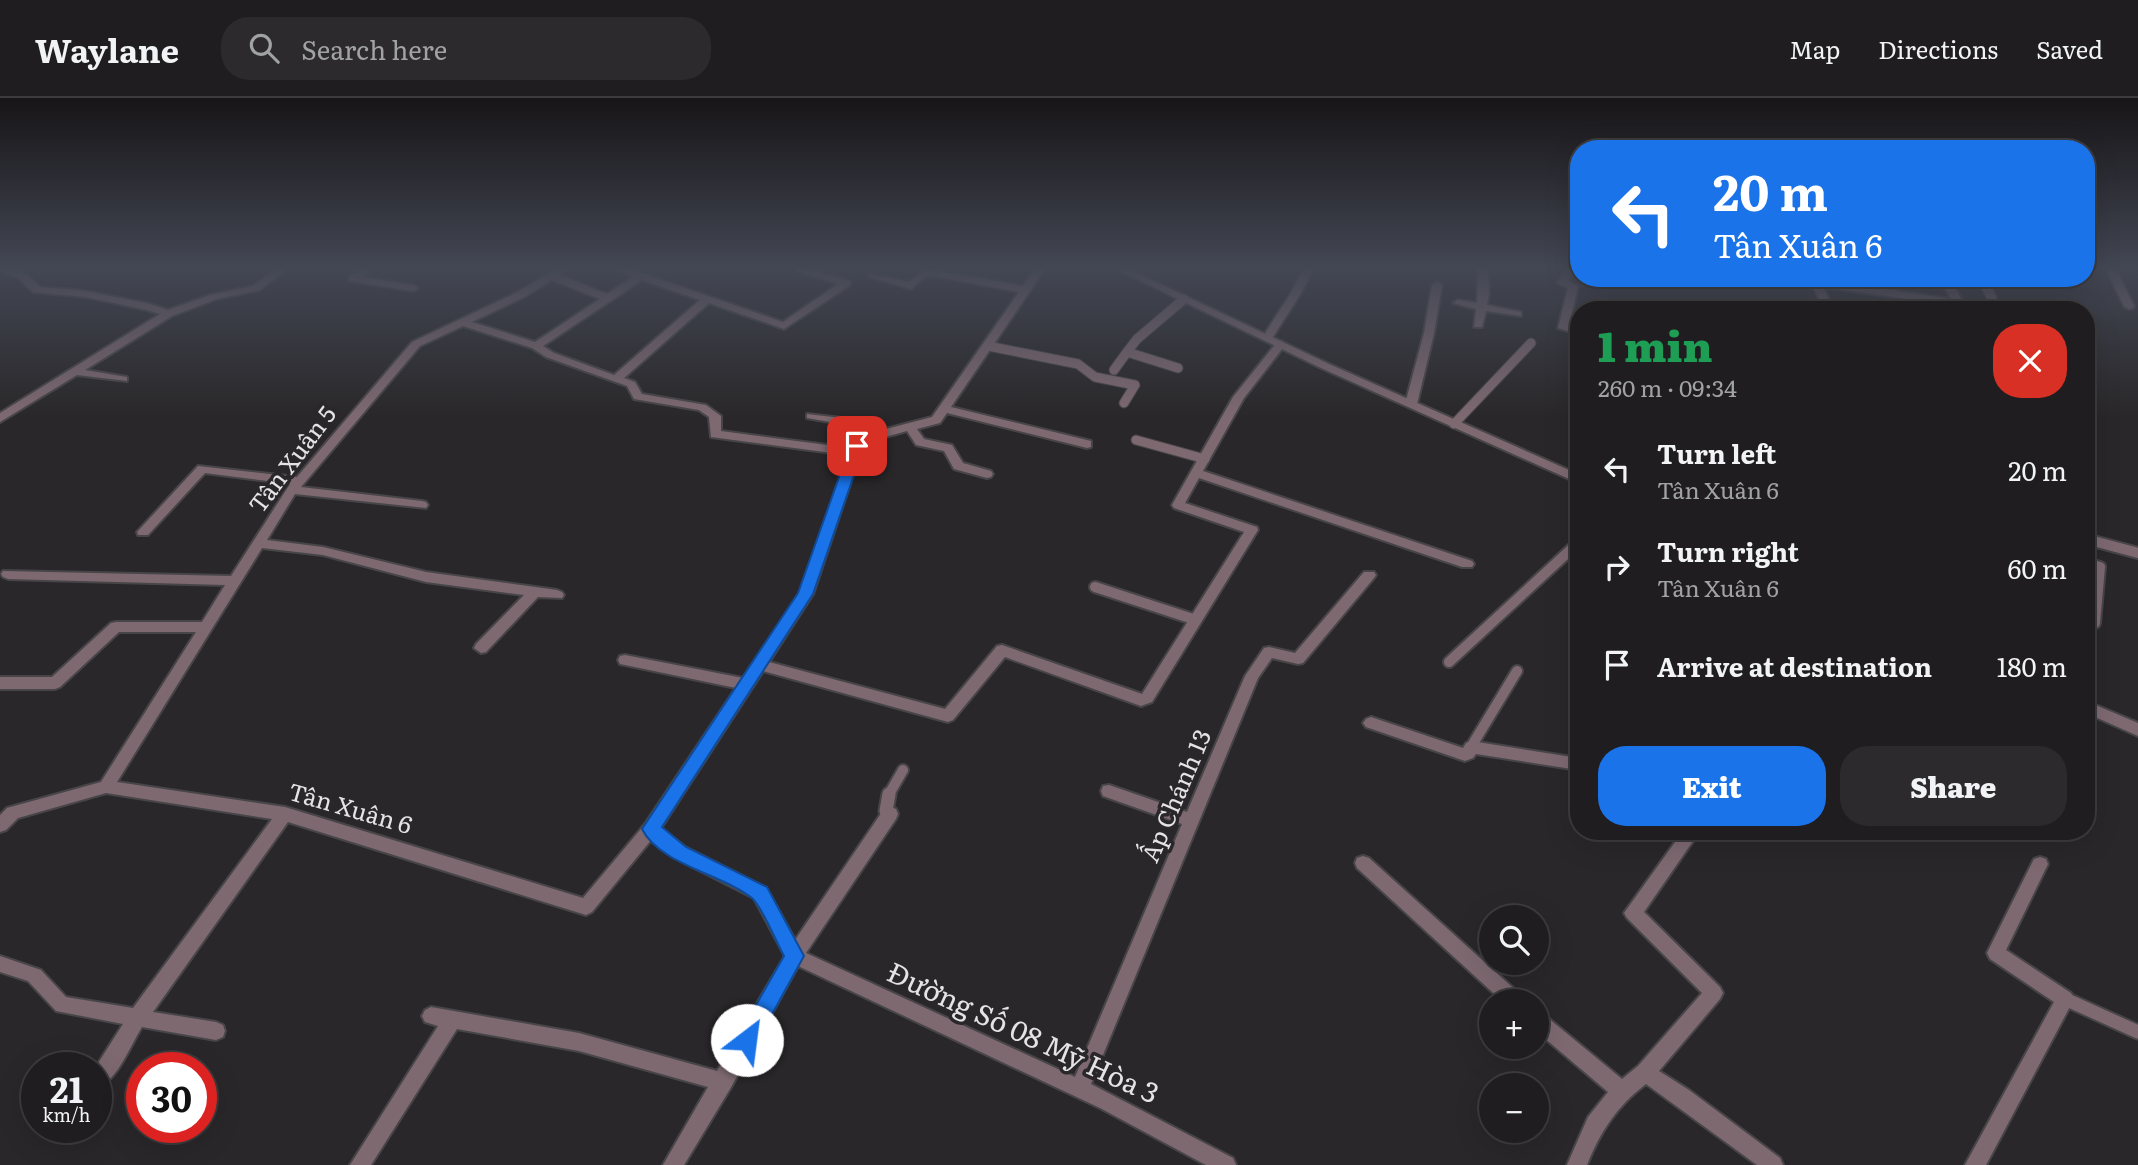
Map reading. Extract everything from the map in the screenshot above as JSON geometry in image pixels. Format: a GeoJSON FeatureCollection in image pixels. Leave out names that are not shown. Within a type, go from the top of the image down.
{"type":"FeatureCollection","features":[{"type":"Feature","properties":{"kind":"street"},"geometry":{"type":"LineString","coordinates":[[0,418],[161,319]]}},
{"type":"Feature","properties":{"kind":"street","name":"Tân Xuân 5"},"geometry":{"type":"LineString","coordinates":[[106,787],[296,486],[416,344],[470,319]]}},
{"type":"Feature","properties":{"kind":"street"},"geometry":{"type":"LineString","coordinates":[[536,346],[577,319]]}},
{"type":"Feature","properties":{"kind":"street"},"geometry":{"type":"LineString","coordinates":[[616,379],[684,319]]}},
{"type":"Feature","properties":{"kind":"street"},"geometry":{"type":"LineString","coordinates":[[763,319],[784,326],[794,319]]}},
{"type":"Feature","properties":{"kind":"street"},"geometry":{"type":"LineString","coordinates":[[463,322],[536,346],[550,355],[631,384],[638,397],[702,407],[715,416],[715,434],[855,452],[857,446],[885,433],[936,419],[1007,319]]}},
{"type":"Feature","properties":{"kind":"street"},"geometry":{"type":"LineString","coordinates":[[1226,319],[1570,475]]}},
{"type":"Feature","properties":{"kind":"street"},"geometry":{"type":"LineString","coordinates":[[1267,338],[1279,319]]}},
{"type":"Feature","properties":{"kind":"street"},"geometry":{"type":"LineString","coordinates":[[1411,404],[1431,319]]}},
{"type":"Feature","properties":{"kind":"street"},"geometry":{"type":"LineString","coordinates":[[1478,325],[1479,319]]}},
{"type":"Feature","properties":{"kind":"street"},"geometry":{"type":"LineString","coordinates":[[758,665],[948,716],[1002,650],[1143,700],[1252,530],[1178,505],[1240,397],[1281,344]]}},
{"type":"Feature","properties":{"kind":"street"},"geometry":{"type":"LineString","coordinates":[[75,372],[123,379]]}},
{"type":"Feature","properties":{"kind":"street"},"geometry":{"type":"LineString","coordinates":[[944,409],[1087,444]]}},
{"type":"Feature","properties":{"kind":"street"},"geometry":{"type":"LineString","coordinates":[[811,416],[868,425],[885,433]]}},
{"type":"Feature","properties":{"kind":"street"},"geometry":{"type":"LineString","coordinates":[[909,426],[920,442],[948,448],[958,466],[987,474]]}},
{"type":"Feature","properties":{"kind":"street","name":"Tân Xuân 6"},"geometry":{"type":"LineString","coordinates":[[0,825],[13,813],[106,787],[285,814],[586,907],[651,829],[806,594],[855,452]]}},
{"type":"Feature","properties":{"kind":"street"},"geometry":{"type":"LineString","coordinates":[[143,531],[202,468],[296,486],[422,505]]}},
{"type":"Feature","properties":{"kind":"street"},"geometry":{"type":"LineString","coordinates":[[1196,473],[1467,564]]}},
{"type":"Feature","properties":{"kind":"street"},"geometry":{"type":"LineString","coordinates":[[259,543],[323,551],[426,576],[533,594],[557,595]]}},
{"type":"Feature","properties":{"kind":"street"},"geometry":{"type":"LineString","coordinates":[[8,574],[235,581]]}},
{"type":"Feature","properties":{"kind":"street","name":"Ấp Chánh 13"},"geometry":{"type":"LineString","coordinates":[[1079,1089],[1252,676],[1269,653],[1298,659],[1369,575]]}},
{"type":"Feature","properties":{"kind":"street"},"geometry":{"type":"LineString","coordinates":[[481,648],[533,594]]}},
{"type":"Feature","properties":{"kind":"street"},"geometry":{"type":"LineString","coordinates":[[0,683],[55,684],[116,627],[207,627]]}},
{"type":"Feature","properties":{"kind":"street"},"geometry":{"type":"LineString","coordinates":[[625,660],[746,684]]}},
{"type":"Feature","properties":{"kind":"street"},"geometry":{"type":"LineString","coordinates":[[2095,711],[2138,730]]}},
{"type":"Feature","properties":{"kind":"street"},"geometry":{"type":"LineString","coordinates":[[1371,723],[1465,755],[1471,747],[1570,763]]}},
{"type":"Feature","properties":{"kind":"street"},"geometry":{"type":"LineString","coordinates":[[1109,791],[1191,820]]}},
{"type":"Feature","properties":{"kind":"street"},"geometry":{"type":"LineString","coordinates":[[112,1060],[137,1018],[285,814]]}},
{"type":"Feature","properties":{"kind":"street"},"geometry":{"type":"LineString","coordinates":[[673,1165],[794,956],[890,814]]}},
{"type":"Feature","properties":{"kind":"street"},"geometry":{"type":"LineString","coordinates":[[651,829],[679,852],[760,893],[794,956]]}},
{"type":"Feature","properties":{"kind":"street"},"geometry":{"type":"LineString","coordinates":[[1577,1165],[1591,1127],[1621,1090],[1644,1073],[1714,993],[1633,912],[1685,840]]}},
{"type":"Feature","properties":{"kind":"street"},"geometry":{"type":"LineString","coordinates":[[1363,863],[1503,989]]}},
{"type":"Feature","properties":{"kind":"street"},"geometry":{"type":"LineString","coordinates":[[1976,1165],[2065,999],[1996,953],[2040,864]]}},
{"type":"Feature","properties":{"kind":"street","name":"Đường Số 08 Mỹ Hòa 3"},"geometry":{"type":"LineString","coordinates":[[794,956],[1079,1089],[1226,1165]]}},
{"type":"Feature","properties":{"kind":"street"},"geometry":{"type":"LineString","coordinates":[[0,964],[24,970],[42,982],[48,995],[62,1005],[216,1031]]}},
{"type":"Feature","properties":{"kind":"street"},"geometry":{"type":"LineString","coordinates":[[431,1016],[579,1042],[723,1082]]}},
{"type":"Feature","properties":{"kind":"street"},"geometry":{"type":"LineString","coordinates":[[360,1165],[453,1019]]}},
{"type":"Feature","properties":{"kind":"street"},"geometry":{"type":"LineString","coordinates":[[1549,1030],[1621,1090]]}},
{"type":"Feature","properties":{"kind":"street"},"geometry":{"type":"LineString","coordinates":[[1644,1073],[1682,1097],[1773,1165]]}},
{"type":"Feature","properties":{"kind":"lane"},"geometry":{"type":"LineString","coordinates":[[1114,370],[1137,339],[1161,319]]}},
{"type":"Feature","properties":{"kind":"lane"},"geometry":{"type":"LineString","coordinates":[[1454,424],[1531,343]]}},
{"type":"Feature","properties":{"kind":"lane"},"geometry":{"type":"LineString","coordinates":[[988,346],[1078,364],[1095,377],[1135,385],[1124,403]]}},
{"type":"Feature","properties":{"kind":"lane"},"geometry":{"type":"LineString","coordinates":[[1127,352],[1178,368]]}},
{"type":"Feature","properties":{"kind":"lane"},"geometry":{"type":"LineString","coordinates":[[1136,440],[1205,458]]}},
{"type":"Feature","properties":{"kind":"lane"},"geometry":{"type":"LineString","coordinates":[[2095,541],[2138,553]]}},
{"type":"Feature","properties":{"kind":"lane"},"geometry":{"type":"LineString","coordinates":[[1449,662],[1570,550]]}},
{"type":"Feature","properties":{"kind":"lane"},"geometry":{"type":"LineString","coordinates":[[2095,566],[2100,567],[2095,623]]}},
{"type":"Feature","properties":{"kind":"lane"},"geometry":{"type":"LineString","coordinates":[[1096,587],[1196,620]]}},
{"type":"Feature","properties":{"kind":"lane"},"geometry":{"type":"LineString","coordinates":[[1471,747],[1517,671]]}},
{"type":"Feature","properties":{"kind":"lane"},"geometry":{"type":"LineString","coordinates":[[890,814],[886,811],[885,804],[903,770]]}},
{"type":"Feature","properties":{"kind":"lane"},"geometry":{"type":"LineString","coordinates":[[2065,999],[2138,1032]]}},
{"type":"Feature","properties":{"kind":"route"},"geometry":{"type":"LineString","coordinates":[[747,1040],[794,956],[760,893],[679,852],[651,829],[806,594],[857,446]]}}]}
